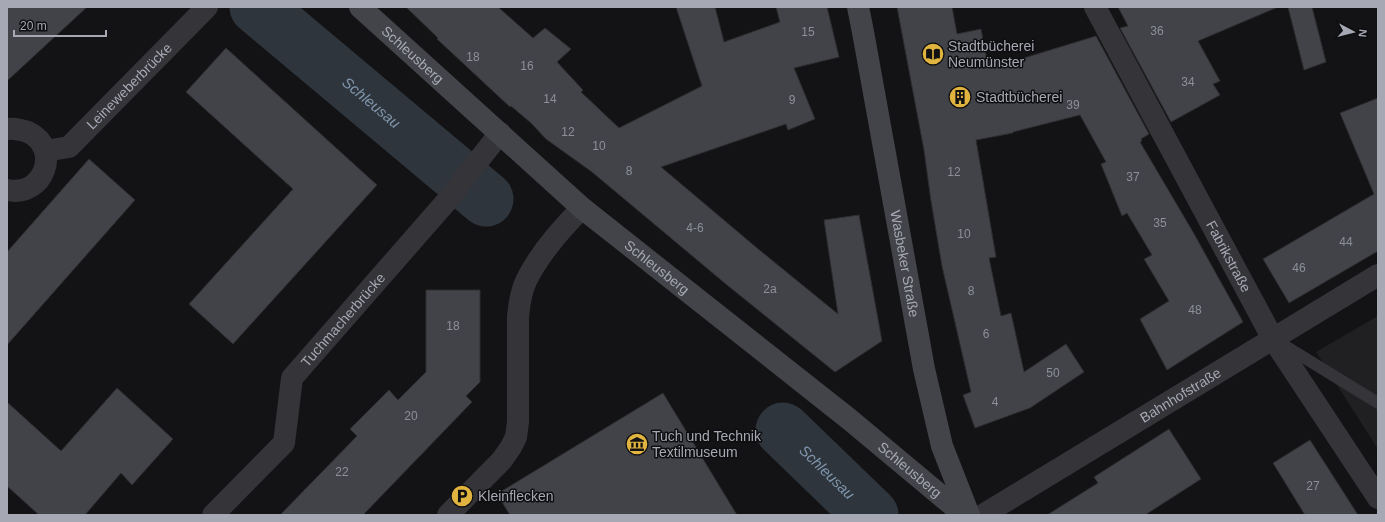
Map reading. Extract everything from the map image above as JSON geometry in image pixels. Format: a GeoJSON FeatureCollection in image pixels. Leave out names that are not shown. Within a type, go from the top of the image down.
{"type":"FeatureCollection","features":[{"type":"Feature","properties":{"kind":"street","name":"Leineweberbrücke"},"geometry":{"type":"LineString","coordinates":[[45,151],[69,147],[207,7]]}},
{"type":"Feature","properties":{"kind":"street","name":"Schleusberg"},"geometry":{"type":"LineString","coordinates":[[360,7],[582,208],[849,419],[964,515]]}},
{"type":"Feature","properties":{"kind":"street","name":"Wasbeker Straße"},"geometry":{"type":"LineString","coordinates":[[858,7],[932,407],[942,446],[969,515]]}},
{"type":"Feature","properties":{"kind":"street","name":"Fabrikstraße"},"geometry":{"type":"LineString","coordinates":[[1095,7],[1273,339],[1378,498]]}},
{"type":"Feature","properties":{"kind":"street"},"geometry":{"type":"LineString","coordinates":[[7,130],[23,130],[35,136],[45,151],[46,161],[44,171],[34,186],[16,192],[7,190]]}},
{"type":"Feature","properties":{"kind":"street","name":"Tuchmacherbrücke"},"geometry":{"type":"LineString","coordinates":[[213,515],[284,443],[292,378],[446,202],[500,133]]}},
{"type":"Feature","properties":{"kind":"street"},"geometry":{"type":"LineString","coordinates":[[448,515],[502,460],[512,447],[516,437],[518,422],[519,304],[526,281],[538,262],[555,238],[582,208]]}},
{"type":"Feature","properties":{"kind":"street","name":"Bahnhofstraße"},"geometry":{"type":"LineString","coordinates":[[983,515],[1378,275]]}},
{"type":"Feature","properties":{"kind":"lane"},"geometry":{"type":"LineString","coordinates":[[1273,339],[1378,404]]}},
{"type":"Feature","properties":{"kind":"shaded area"},"geometry":{"type":"Polygon","coordinates":[[[1378,316],[1378,449],[1316,352],[1378,316]]]}},
{"type":"Feature","properties":{"kind":"building"},"geometry":{"type":"Polygon","coordinates":[[[7,7],[87,7],[7,81],[7,7]]]}},
{"type":"Feature","properties":{"kind":"building"},"geometry":{"type":"Polygon","coordinates":[[[406,7],[498,7],[533,38],[545,28],[571,49],[557,62],[583,90],[581,92],[619,128],[702,86],[676,7],[715,7],[724,42],[780,22],[776,7],[827,7],[839,57],[794,68],[815,119],[788,130],[786,124],[661,167],[838,314],[824,220],[859,215],[882,341],[835,372],[727,285],[592,172],[546,139],[531,123],[511,106],[510,107],[437,39],[438,38],[406,7]]]}},
{"type":"Feature","properties":{"kind":"building"},"geometry":{"type":"Polygon","coordinates":[[[897,7],[952,7],[957,34],[981,29],[987,61],[999,59],[1001,65],[1096,36],[1149,134],[1141,139],[1142,141],[1140,142],[1193,232],[1243,322],[1167,370],[1140,319],[1169,301],[1144,259],[1152,255],[1127,213],[1122,216],[1101,164],[1106,162],[1080,115],[1013,133],[976,140],[996,257],[989,258],[1001,316],[1011,313],[1024,372],[1066,344],[1084,372],[1030,408],[975,428],[963,395],[971,392],[942,266],[924,150],[897,7]]]}},
{"type":"Feature","properties":{"kind":"building"},"geometry":{"type":"Polygon","coordinates":[[[1118,7],[1278,7],[1198,41],[1220,81],[1213,84],[1220,95],[1171,122],[1120,28],[1128,26],[1118,7]]]}},
{"type":"Feature","properties":{"kind":"building"},"geometry":{"type":"Polygon","coordinates":[[[1288,7],[1312,7],[1326,62],[1304,70],[1288,7]]]}},
{"type":"Feature","properties":{"kind":"building"},"geometry":{"type":"Polygon","coordinates":[[[226,48],[377,185],[233,344],[189,304],[293,189],[186,92],[226,48]]]}},
{"type":"Feature","properties":{"kind":"building"},"geometry":{"type":"Polygon","coordinates":[[[1378,98],[1378,251],[1289,303],[1263,259],[1374,194],[1340,113],[1378,98]]]}},
{"type":"Feature","properties":{"kind":"building"},"geometry":{"type":"Polygon","coordinates":[[[89,159],[135,200],[7,345],[7,252],[89,159]]]}},
{"type":"Feature","properties":{"kind":"building"},"geometry":{"type":"Polygon","coordinates":[[[426,290],[480,290],[480,382],[466,396],[472,402],[363,515],[280,515],[357,436],[350,429],[389,390],[398,400],[426,372],[426,290]]]}},
{"type":"Feature","properties":{"kind":"building"},"geometry":{"type":"Polygon","coordinates":[[[117,388],[173,439],[132,485],[121,473],[85,515],[39,515],[7,486],[7,402],[61,451],[117,388]]]}},
{"type":"Feature","properties":{"kind":"building","name":"Tuch und Technik Textilmuseum"},"geometry":{"type":"Polygon","coordinates":[[[663,393],[737,515],[510,515],[497,494],[663,393]]]}},
{"type":"Feature","properties":{"kind":"building"},"geometry":{"type":"Polygon","coordinates":[[[1169,429],[1201,479],[1145,515],[1047,515],[1098,483],[1094,477],[1169,429]]]}},
{"type":"Feature","properties":{"kind":"building"},"geometry":{"type":"Polygon","coordinates":[[[1310,440],[1358,515],[1305,515],[1273,463],[1310,440]]]}},
{"type":"Feature","properties":{"kind":"waterway","name":"Schleusau"},"geometry":{"type":"LineString","coordinates":[[257,7],[486,199]]}},
{"type":"Feature","properties":{"kind":"waterway","name":"Schleusau"},"geometry":{"type":"LineString","coordinates":[[783,430],[871,515]]}},
{"type":"Feature","properties":{"kind":"place","name":"Stadtbücherei Neumünster"},"geometry":{"type":"Point","coordinates":[933,54]}},
{"type":"Feature","properties":{"kind":"place","name":"Stadtbücherei"},"geometry":{"type":"Point","coordinates":[960,97]}},
{"type":"Feature","properties":{"kind":"place","name":"Tuch und Technik Textilmuseum"},"geometry":{"type":"Point","coordinates":[637,444]}},
{"type":"Feature","properties":{"kind":"place","name":"Kleinflecken"},"geometry":{"type":"Point","coordinates":[462,496]}}]}
